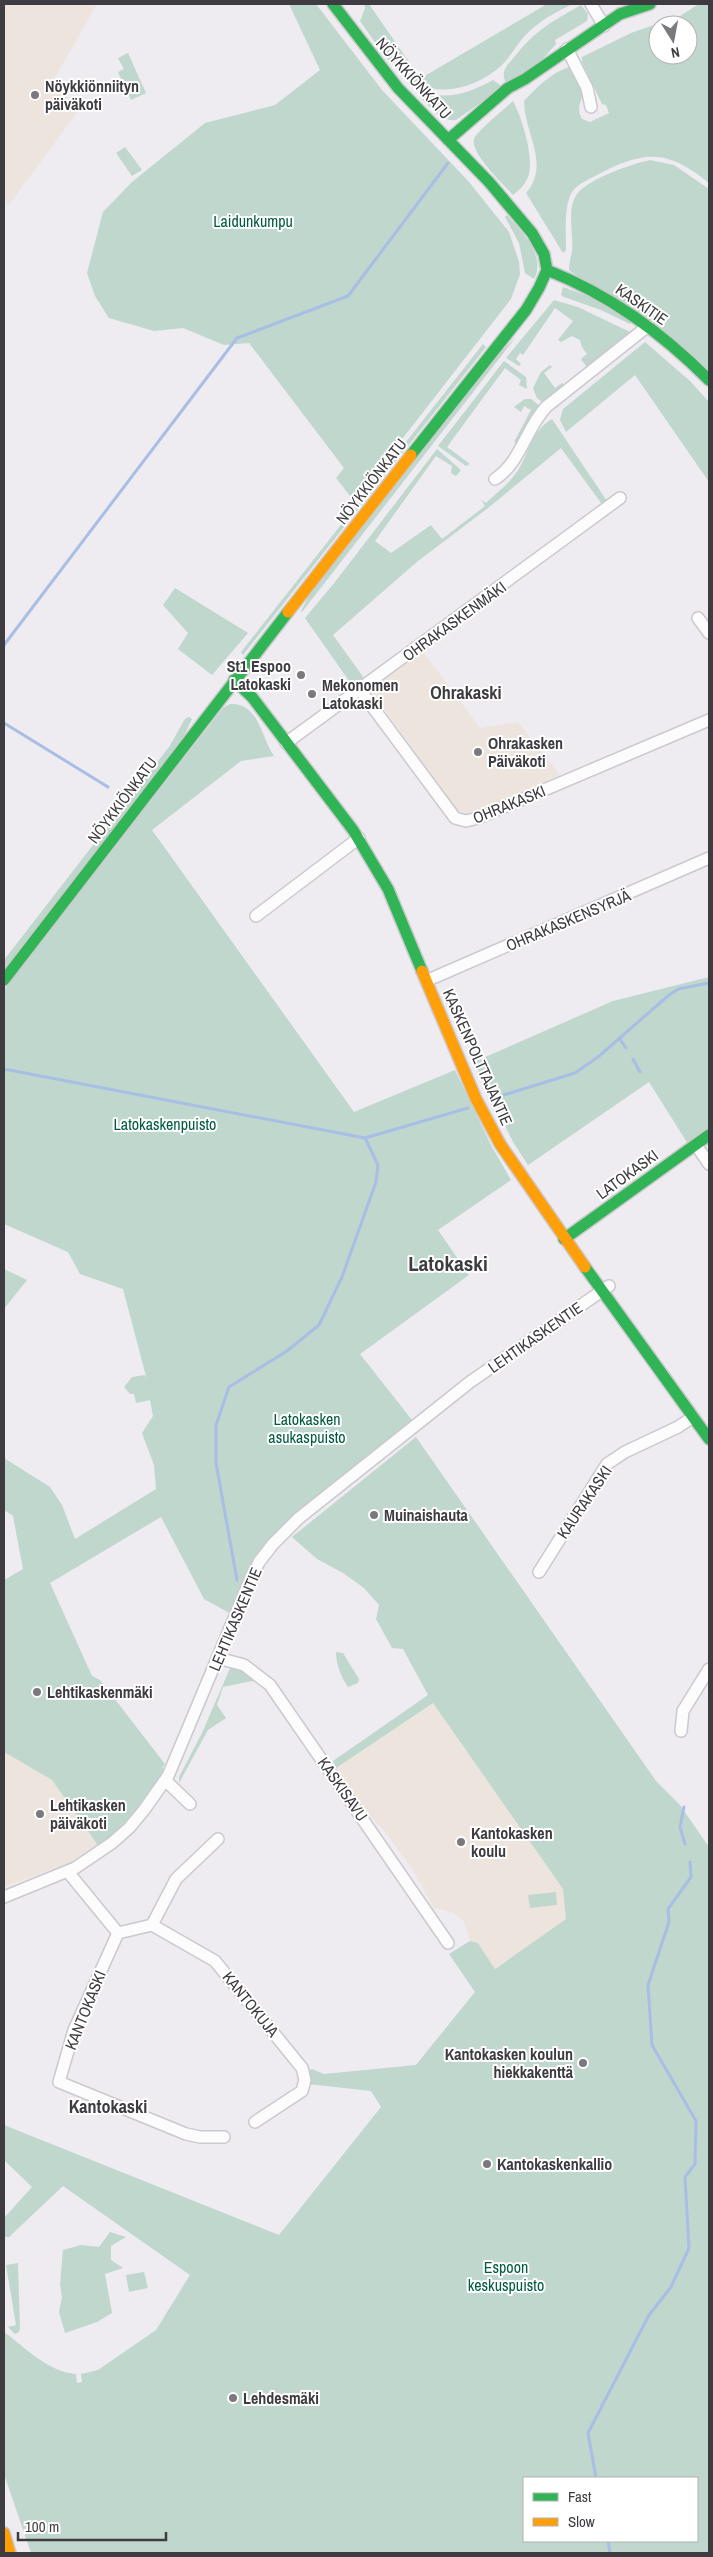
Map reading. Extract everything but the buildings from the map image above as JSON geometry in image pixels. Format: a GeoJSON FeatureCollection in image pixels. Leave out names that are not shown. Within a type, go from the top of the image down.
{"type":"FeatureCollection","features":[{"type":"Feature","properties":{"kind":"street","name":"NÖYKKIÖNKATU"},"geometry":{"type":"LineString","coordinates":[[4,980],[234,680],[498,346],[530,302],[547,270],[541,246],[525,225],[491,184],[408,100],[375,62],[333,4]]}},
{"type":"Feature","properties":{"kind":"street"},"geometry":{"type":"LineString","coordinates":[[591,4],[604,26]]}},
{"type":"Feature","properties":{"kind":"street"},"geometry":{"type":"LineString","coordinates":[[452,144],[508,88],[525,79],[620,14],[650,4]]}},
{"type":"Feature","properties":{"kind":"street"},"geometry":{"type":"LineString","coordinates":[[604,26],[624,23],[660,4]]}},
{"type":"Feature","properties":{"kind":"street"},"geometry":{"type":"LineString","coordinates":[[567,49],[586,86],[591,108]]}},
{"type":"Feature","properties":{"kind":"street","name":"KASKITIE"},"geometry":{"type":"LineString","coordinates":[[547,270],[614,302],[648,326],[709,380]]}},
{"type":"Feature","properties":{"kind":"street"},"geometry":{"type":"LineString","coordinates":[[495,480],[514,462],[532,423],[546,407],[648,326]]}},
{"type":"Feature","properties":{"kind":"street","name":"OHRAKASKENMÄKI"},"geometry":{"type":"LineString","coordinates":[[286,742],[360,690],[620,498]]}},
{"type":"Feature","properties":{"kind":"street"},"geometry":{"type":"LineString","coordinates":[[698,618],[709,633]]}},
{"type":"Feature","properties":{"kind":"street","name":"KASKENPOLTTAJANTIE"},"geometry":{"type":"LineString","coordinates":[[234,680],[252,697],[359,838],[388,889],[476,1098],[500,1144],[564,1239],[605,1289],[709,1439]]}},
{"type":"Feature","properties":{"kind":"street","name":"OHRAKASKI"},"geometry":{"type":"LineString","coordinates":[[360,690],[460,821],[478,818],[709,720]]}},
{"type":"Feature","properties":{"kind":"street"},"geometry":{"type":"LineString","coordinates":[[256,916],[359,838]]}},
{"type":"Feature","properties":{"kind":"street","name":"OHRAKASKENSYRJÄ"},"geometry":{"type":"LineString","coordinates":[[426,981],[709,858]]}},
{"type":"Feature","properties":{"kind":"street","name":"LATOKASKI"},"geometry":{"type":"LineString","coordinates":[[564,1239],[709,1135]]}},
{"type":"Feature","properties":{"kind":"street"},"geometry":{"type":"LineString","coordinates":[[696,1145],[709,1164]]}},
{"type":"Feature","properties":{"kind":"street","name":"LEHTIKASKENTIE"},"geometry":{"type":"LineString","coordinates":[[4,1897],[68,1872],[102,1851],[129,1828],[166,1781],[248,1585],[259,1562],[272,1544],[300,1518],[470,1382],[605,1289]]}},
{"type":"Feature","properties":{"kind":"street","name":"KAURAKASKI"},"geometry":{"type":"LineString","coordinates":[[539,1572],[607,1464],[625,1452],[678,1427],[693,1417]]}},
{"type":"Feature","properties":{"kind":"street","name":"KASKISAVU"},"geometry":{"type":"LineString","coordinates":[[218,1658],[244,1665],[270,1685],[448,1943]]}},
{"type":"Feature","properties":{"kind":"street"},"geometry":{"type":"LineString","coordinates":[[681,1731],[683,1711],[709,1669]]}},
{"type":"Feature","properties":{"kind":"street"},"geometry":{"type":"LineString","coordinates":[[166,1781],[190,1804]]}},
{"type":"Feature","properties":{"kind":"street"},"geometry":{"type":"LineString","coordinates":[[68,1872],[118,1933],[152,1925],[176,1879],[218,1839]]}},
{"type":"Feature","properties":{"kind":"street","name":"KANTOKUJA"},"geometry":{"type":"LineString","coordinates":[[152,1925],[215,1961],[302,2068],[305,2080],[302,2091],[255,2122]]}},
{"type":"Feature","properties":{"kind":"street","name":"KANTOKASKI"},"geometry":{"type":"LineString","coordinates":[[118,1933],[74,2030],[59,2082],[186,2134],[200,2137],[224,2137]]}},
{"type":"Feature","properties":{"kind":"street"},"geometry":{"type":"LineString","coordinates":[[4,2533],[10,2553]]}},
{"type":"Feature","properties":{"kind":"shaded area","name":"Nöykkiönniityn päiväkoti"},"geometry":{"type":"Polygon","coordinates":[[[4,4],[97,4],[54,79],[78,111],[9,205],[4,198],[4,4]]]}},
{"type":"Feature","properties":{"kind":"shaded area","name":"Ohrakasken Päiväkoti"},"geometry":{"type":"Polygon","coordinates":[[[419,646],[480,728],[518,722],[560,775],[480,810],[468,813],[457,810],[372,692],[374,684],[419,646]]]}},
{"type":"Feature","properties":{"kind":"shaded area","name":"Kantokasken koulu"},"geometry":{"type":"Polygon","coordinates":[[[433,1703],[563,1889],[567,1919],[494,1969],[478,1943],[470,1941],[464,1921],[452,1912],[434,1908],[411,1867],[382,1828],[369,1815],[336,1768],[433,1703]]]}},
{"type":"Feature","properties":{"kind":"shaded area","name":"Lehtikasken päiväkoti"},"geometry":{"type":"Polygon","coordinates":[[[4,1752],[52,1780],[99,1847],[66,1868],[64,1865],[4,1887],[4,1752]]]}},
{"type":"Feature","properties":{"kind":"green space","name":"Laidunkumpu"},"geometry":{"type":"Polygon","coordinates":[[[289,4],[316,4],[382,90],[469,182],[509,232],[519,262],[520,274],[511,299],[354,501],[336,478],[344,468],[249,343],[224,345],[183,328],[154,331],[109,318],[95,296],[87,273],[103,212],[132,182],[205,123],[275,105],[320,70],[289,4]]]}},
{"type":"Feature","properties":{"kind":"green space"},"geometry":{"type":"Polygon","coordinates":[[[364,4],[369,4],[416,72],[423,77],[547,4],[572,4],[533,28],[524,36],[501,66],[491,74],[469,85],[456,88],[432,89],[420,85],[402,74],[382,52],[360,21],[365,8],[364,4]]]}},
{"type":"Feature","properties":{"kind":"green space"},"geometry":{"type":"Polygon","coordinates":[[[699,4],[709,4],[709,183],[680,164],[667,159],[655,157],[642,158],[614,167],[582,183],[572,192],[567,209],[566,250],[563,253],[526,193],[533,182],[536,160],[524,101],[552,76],[571,67],[581,88],[582,95],[579,111],[582,119],[590,122],[609,113],[606,105],[602,104],[582,62],[582,57],[631,33],[648,27],[648,65],[698,65],[698,15],[682,15],[699,4]]]}},
{"type":"Feature","properties":{"kind":"green space"},"geometry":{"type":"Polygon","coordinates":[[[581,5],[588,14],[587,21],[555,40],[556,44],[540,62],[507,85],[504,76],[505,69],[531,38],[546,26],[581,5]]]}},
{"type":"Feature","properties":{"kind":"green space"},"geometry":{"type":"Polygon","coordinates":[[[128,53],[146,93],[131,100],[118,72],[124,69],[118,58],[128,53]]]}},
{"type":"Feature","properties":{"kind":"green space"},"geometry":{"type":"Polygon","coordinates":[[[493,80],[503,87],[456,120],[440,116],[419,96],[424,91],[442,95],[460,94],[493,80]]]}},
{"type":"Feature","properties":{"kind":"green space"},"geometry":{"type":"Polygon","coordinates":[[[513,101],[524,128],[529,150],[530,169],[527,180],[513,195],[482,160],[474,145],[474,139],[486,125],[513,101]]]}},
{"type":"Feature","properties":{"kind":"green space"},"geometry":{"type":"Polygon","coordinates":[[[125,147],[142,170],[132,176],[116,153],[125,147]]]}},
{"type":"Feature","properties":{"kind":"green space"},"geometry":{"type":"Polygon","coordinates":[[[650,160],[674,165],[709,189],[709,375],[569,270],[572,251],[571,215],[577,194],[590,183],[600,178],[650,160]]]}},
{"type":"Feature","properties":{"kind":"green space"},"geometry":{"type":"Polygon","coordinates":[[[507,215],[531,244],[535,253],[537,270],[534,279],[525,273],[519,243],[505,217],[507,215]]]}},
{"type":"Feature","properties":{"kind":"green space"},"geometry":{"type":"Polygon","coordinates":[[[563,287],[593,298],[632,321],[630,324],[601,310],[564,297],[561,295],[563,287]]]}},
{"type":"Feature","properties":{"kind":"green space"},"geometry":{"type":"Polygon","coordinates":[[[554,300],[578,307],[632,333],[587,367],[581,359],[587,354],[580,340],[572,336],[561,342],[558,340],[573,321],[555,308],[523,355],[520,353],[516,359],[521,364],[519,366],[506,358],[554,300]]]}},
{"type":"Feature","properties":{"kind":"green space"},"geometry":{"type":"Polygon","coordinates":[[[516,337],[302,612],[310,594],[492,361],[516,337]]]}},
{"type":"Feature","properties":{"kind":"green space"},"geometry":{"type":"Polygon","coordinates":[[[645,342],[690,381],[709,402],[709,482],[635,375],[566,432],[560,420],[563,409],[645,342]]]}},
{"type":"Feature","properties":{"kind":"green space"},"geometry":{"type":"Polygon","coordinates":[[[483,344],[486,347],[243,655],[241,652],[483,344]]]}},
{"type":"Feature","properties":{"kind":"green space"},"geometry":{"type":"Polygon","coordinates":[[[504,361],[526,377],[527,389],[519,385],[521,380],[505,368],[447,447],[470,464],[466,466],[438,446],[504,361]]]}},
{"type":"Feature","properties":{"kind":"green space"},"geometry":{"type":"Polygon","coordinates":[[[550,365],[552,367],[544,373],[555,388],[562,383],[565,387],[545,404],[537,398],[533,388],[541,372],[550,365]]]}},
{"type":"Feature","properties":{"kind":"green space"},"geometry":{"type":"Polygon","coordinates":[[[525,399],[531,399],[540,406],[516,443],[514,442],[531,410],[524,406],[521,412],[514,407],[525,399]]]}},
{"type":"Feature","properties":{"kind":"green space"},"geometry":{"type":"Polygon","coordinates":[[[552,419],[609,504],[604,507],[561,448],[488,508],[418,561],[333,635],[366,681],[354,688],[305,618],[437,449],[461,470],[456,476],[451,473],[452,466],[436,456],[375,541],[391,553],[431,525],[442,539],[485,506],[481,500],[486,503],[513,477],[536,434],[552,419]]]}},
{"type":"Feature","properties":{"kind":"green space"},"geometry":{"type":"Polygon","coordinates":[[[175,588],[248,633],[212,675],[178,649],[188,633],[163,605],[175,588]]]}},
{"type":"Feature","properties":{"kind":"green space","name":"Latokaskenpuisto"},"geometry":{"type":"Polygon","coordinates":[[[230,704],[240,705],[253,715],[274,756],[241,761],[152,830],[354,1112],[455,1070],[492,1147],[511,1180],[438,1230],[469,1275],[360,1354],[412,1420],[399,1434],[289,1521],[233,1615],[204,1599],[161,1517],[50,1583],[92,1676],[100,1680],[165,1764],[162,1768],[165,1769],[144,1801],[99,1847],[52,1780],[4,1752],[4,1580],[23,1569],[13,1516],[4,1510],[4,1458],[50,1487],[62,1505],[75,1539],[156,1489],[154,1465],[142,1433],[153,1416],[150,1400],[136,1403],[134,1394],[130,1394],[124,1387],[132,1377],[145,1375],[147,1380],[123,1289],[80,1274],[68,1252],[4,1224],[4,990],[223,708],[230,704]]]}},
{"type":"Feature","properties":{"kind":"green space"},"geometry":{"type":"Polygon","coordinates":[[[189,717],[192,719],[183,738],[4,970],[4,960],[169,747],[185,719],[189,717]]]}},
{"type":"Feature","properties":{"kind":"green space"},"geometry":{"type":"Polygon","coordinates":[[[709,977],[709,1128],[688,1144],[649,1082],[528,1165],[513,1142],[474,1062],[613,1001],[709,977]]]}},
{"type":"Feature","properties":{"kind":"green space"},"geometry":{"type":"Polygon","coordinates":[[[4,1269],[27,1280],[4,1309],[4,1269]]]}},
{"type":"Feature","properties":{"kind":"green space","name":"Espoon keskuspuisto"},"geometry":{"type":"Polygon","coordinates":[[[416,1437],[656,1781],[680,1805],[709,1847],[709,2553],[31,2553],[4,2474],[4,2332],[47,2364],[56,2369],[76,2374],[77,2383],[82,2382],[81,2374],[98,2370],[156,2330],[190,2275],[63,2186],[9,2237],[4,2237],[4,2218],[32,2187],[4,2160],[4,2125],[279,2235],[381,2107],[371,2091],[308,2084],[307,2071],[312,2069],[324,2074],[416,2065],[475,1992],[449,1954],[470,1941],[478,1943],[495,1969],[566,1919],[563,1889],[433,1703],[336,1768],[333,1761],[428,1695],[403,1649],[392,1648],[376,1619],[379,1605],[364,1588],[343,1573],[317,1559],[292,1537],[416,1437]]]}},
{"type":"Feature","properties":{"kind":"green space"},"geometry":{"type":"Polygon","coordinates":[[[336,1652],[343,1653],[359,1679],[358,1683],[348,1687],[339,1670],[336,1652]]]}},
{"type":"Feature","properties":{"kind":"green space"},"geometry":{"type":"Polygon","coordinates":[[[231,1666],[258,1679],[257,1682],[252,1681],[223,1687],[217,1705],[226,1718],[208,1730],[179,1783],[179,1777],[202,1733],[231,1666]]]}},
{"type":"Feature","properties":{"kind":"green space"},"geometry":{"type":"Polygon","coordinates":[[[556,1892],[557,1905],[530,1908],[528,1895],[556,1892]]]}},
{"type":"Feature","properties":{"kind":"green space"},"geometry":{"type":"Polygon","coordinates":[[[110,2232],[126,2237],[111,2246],[111,2260],[123,2268],[105,2274],[112,2313],[97,2322],[65,2333],[59,2312],[62,2297],[60,2285],[63,2250],[81,2245],[99,2247],[110,2232]]]}},
{"type":"Feature","properties":{"kind":"green space"},"geometry":{"type":"Polygon","coordinates":[[[18,2263],[20,2328],[19,2332],[15,2334],[8,2327],[16,2325],[6,2265],[18,2263]]]}},
{"type":"Feature","properties":{"kind":"green space"},"geometry":{"type":"Polygon","coordinates":[[[144,2272],[148,2288],[129,2292],[126,2275],[144,2272]]]}},
{"type":"Feature","properties":{"kind":"waterway"},"geometry":{"type":"LineString","coordinates":[[4,645],[237,338],[348,296],[448,163]]}},
{"type":"Feature","properties":{"kind":"waterway"},"geometry":{"type":"LineString","coordinates":[[4,723],[108,787]]}},
{"type":"Feature","properties":{"kind":"waterway"},"geometry":{"type":"LineString","coordinates":[[494,1098],[575,1073],[598,1057],[669,995],[678,989],[709,983]]}},
{"type":"Feature","properties":{"kind":"waterway"},"geometry":{"type":"LineString","coordinates":[[619,1038],[626,1048]]}},
{"type":"Feature","properties":{"kind":"waterway"},"geometry":{"type":"LineString","coordinates":[[633,1059],[640,1072]]}},
{"type":"Feature","properties":{"kind":"waterway"},"geometry":{"type":"LineString","coordinates":[[4,1069],[365,1138],[468,1108]]}},
{"type":"Feature","properties":{"kind":"waterway"},"geometry":{"type":"LineString","coordinates":[[237,1580],[216,1463],[216,1425],[229,1387],[287,1351],[319,1325],[342,1277],[376,1182],[378,1165],[365,1138]]}},
{"type":"Feature","properties":{"kind":"waterway"},"geometry":{"type":"LineString","coordinates":[[684,1807],[680,1827],[685,1844]]}},
{"type":"Feature","properties":{"kind":"waterway"},"geometry":{"type":"LineString","coordinates":[[596,2477],[588,2433],[649,2315],[671,2287],[689,2248],[685,2177],[695,2164],[696,2121],[652,2045],[648,1985],[669,1922],[668,1909],[691,1877],[690,1862]]}},
{"type":"Feature","properties":{"kind":"waterway"},"geometry":{"type":"LineString","coordinates":[[608,2542],[610,2553]]}},
{"type":"Feature","properties":{"kind":"traffic: fast"},"geometry":{"type":"LineString","coordinates":[[333,4],[398,88],[489,182],[532,233],[544,254],[547,270],[526,310],[411,455]]}},
{"type":"Feature","properties":{"kind":"traffic: fast"},"geometry":{"type":"LineString","coordinates":[[448,140],[508,88],[525,79],[620,14],[650,4]]}},
{"type":"Feature","properties":{"kind":"traffic: fast"},"geometry":{"type":"LineString","coordinates":[[547,270],[592,291],[634,316],[672,346],[709,380]]}},
{"type":"Feature","properties":{"kind":"traffic: fast"},"geometry":{"type":"LineString","coordinates":[[4,980],[288,612]]}},
{"type":"Feature","properties":{"kind":"traffic: fast"},"geometry":{"type":"LineString","coordinates":[[234,680],[252,697],[353,830],[388,889],[422,971]]}},
{"type":"Feature","properties":{"kind":"traffic: fast"},"geometry":{"type":"LineString","coordinates":[[564,1239],[709,1135]]}},
{"type":"Feature","properties":{"kind":"traffic: fast"},"geometry":{"type":"LineString","coordinates":[[585,1267],[709,1439]]}},
{"type":"Feature","properties":{"kind":"traffic: slow"},"geometry":{"type":"LineString","coordinates":[[288,612],[411,455]]}},
{"type":"Feature","properties":{"kind":"traffic: slow"},"geometry":{"type":"LineString","coordinates":[[422,971],[476,1099],[500,1144],[585,1267]]}},
{"type":"Feature","properties":{"kind":"traffic: slow"},"geometry":{"type":"LineString","coordinates":[[4,2533],[10,2553]]}},
{"type":"Feature","properties":{"kind":"place","name":"Nöykkiönniityn päiväkoti"},"geometry":{"type":"Point","coordinates":[35,95]}},
{"type":"Feature","properties":{"kind":"place","name":"St1 Espoo Latokaski"},"geometry":{"type":"Point","coordinates":[301,675]}},
{"type":"Feature","properties":{"kind":"place","name":"Mekonomen Latokaski"},"geometry":{"type":"Point","coordinates":[312,694]}},
{"type":"Feature","properties":{"kind":"place","name":"Ohrakasken Päiväkoti"},"geometry":{"type":"Point","coordinates":[478,752]}},
{"type":"Feature","properties":{"kind":"place","name":"Muinaishauta"},"geometry":{"type":"Point","coordinates":[374,1515]}},
{"type":"Feature","properties":{"kind":"place","name":"Lehtikaskenmäki"},"geometry":{"type":"Point","coordinates":[37,1692]}},
{"type":"Feature","properties":{"kind":"place","name":"Lehtikasken päiväkoti"},"geometry":{"type":"Point","coordinates":[40,1814]}},
{"type":"Feature","properties":{"kind":"place","name":"Kantokasken koulu"},"geometry":{"type":"Point","coordinates":[461,1842]}},
{"type":"Feature","properties":{"kind":"place","name":"Kantokasken koulun hiekkakenttä"},"geometry":{"type":"Point","coordinates":[583,2063]}},
{"type":"Feature","properties":{"kind":"place","name":"Kantokaskenkallio"},"geometry":{"type":"Point","coordinates":[487,2164]}},
{"type":"Feature","properties":{"kind":"place","name":"Lehdesmäki"},"geometry":{"type":"Point","coordinates":[233,2398]}},
{"type":"Feature","properties":{"kind":"district","name":"Ohrakaski"},"geometry":{"type":"Point","coordinates":[466,693]}},
{"type":"Feature","properties":{"kind":"district","name":"Latokaski"},"geometry":{"type":"Point","coordinates":[448,1264]}},
{"type":"Feature","properties":{"kind":"district","name":"Kantokaski"},"geometry":{"type":"Point","coordinates":[108,2107]}},
{"type":"Feature","properties":{"kind":"park label","name":"Latokasken asukaspuisto"},"geometry":{"type":"Point","coordinates":[307,1428]}}]}
